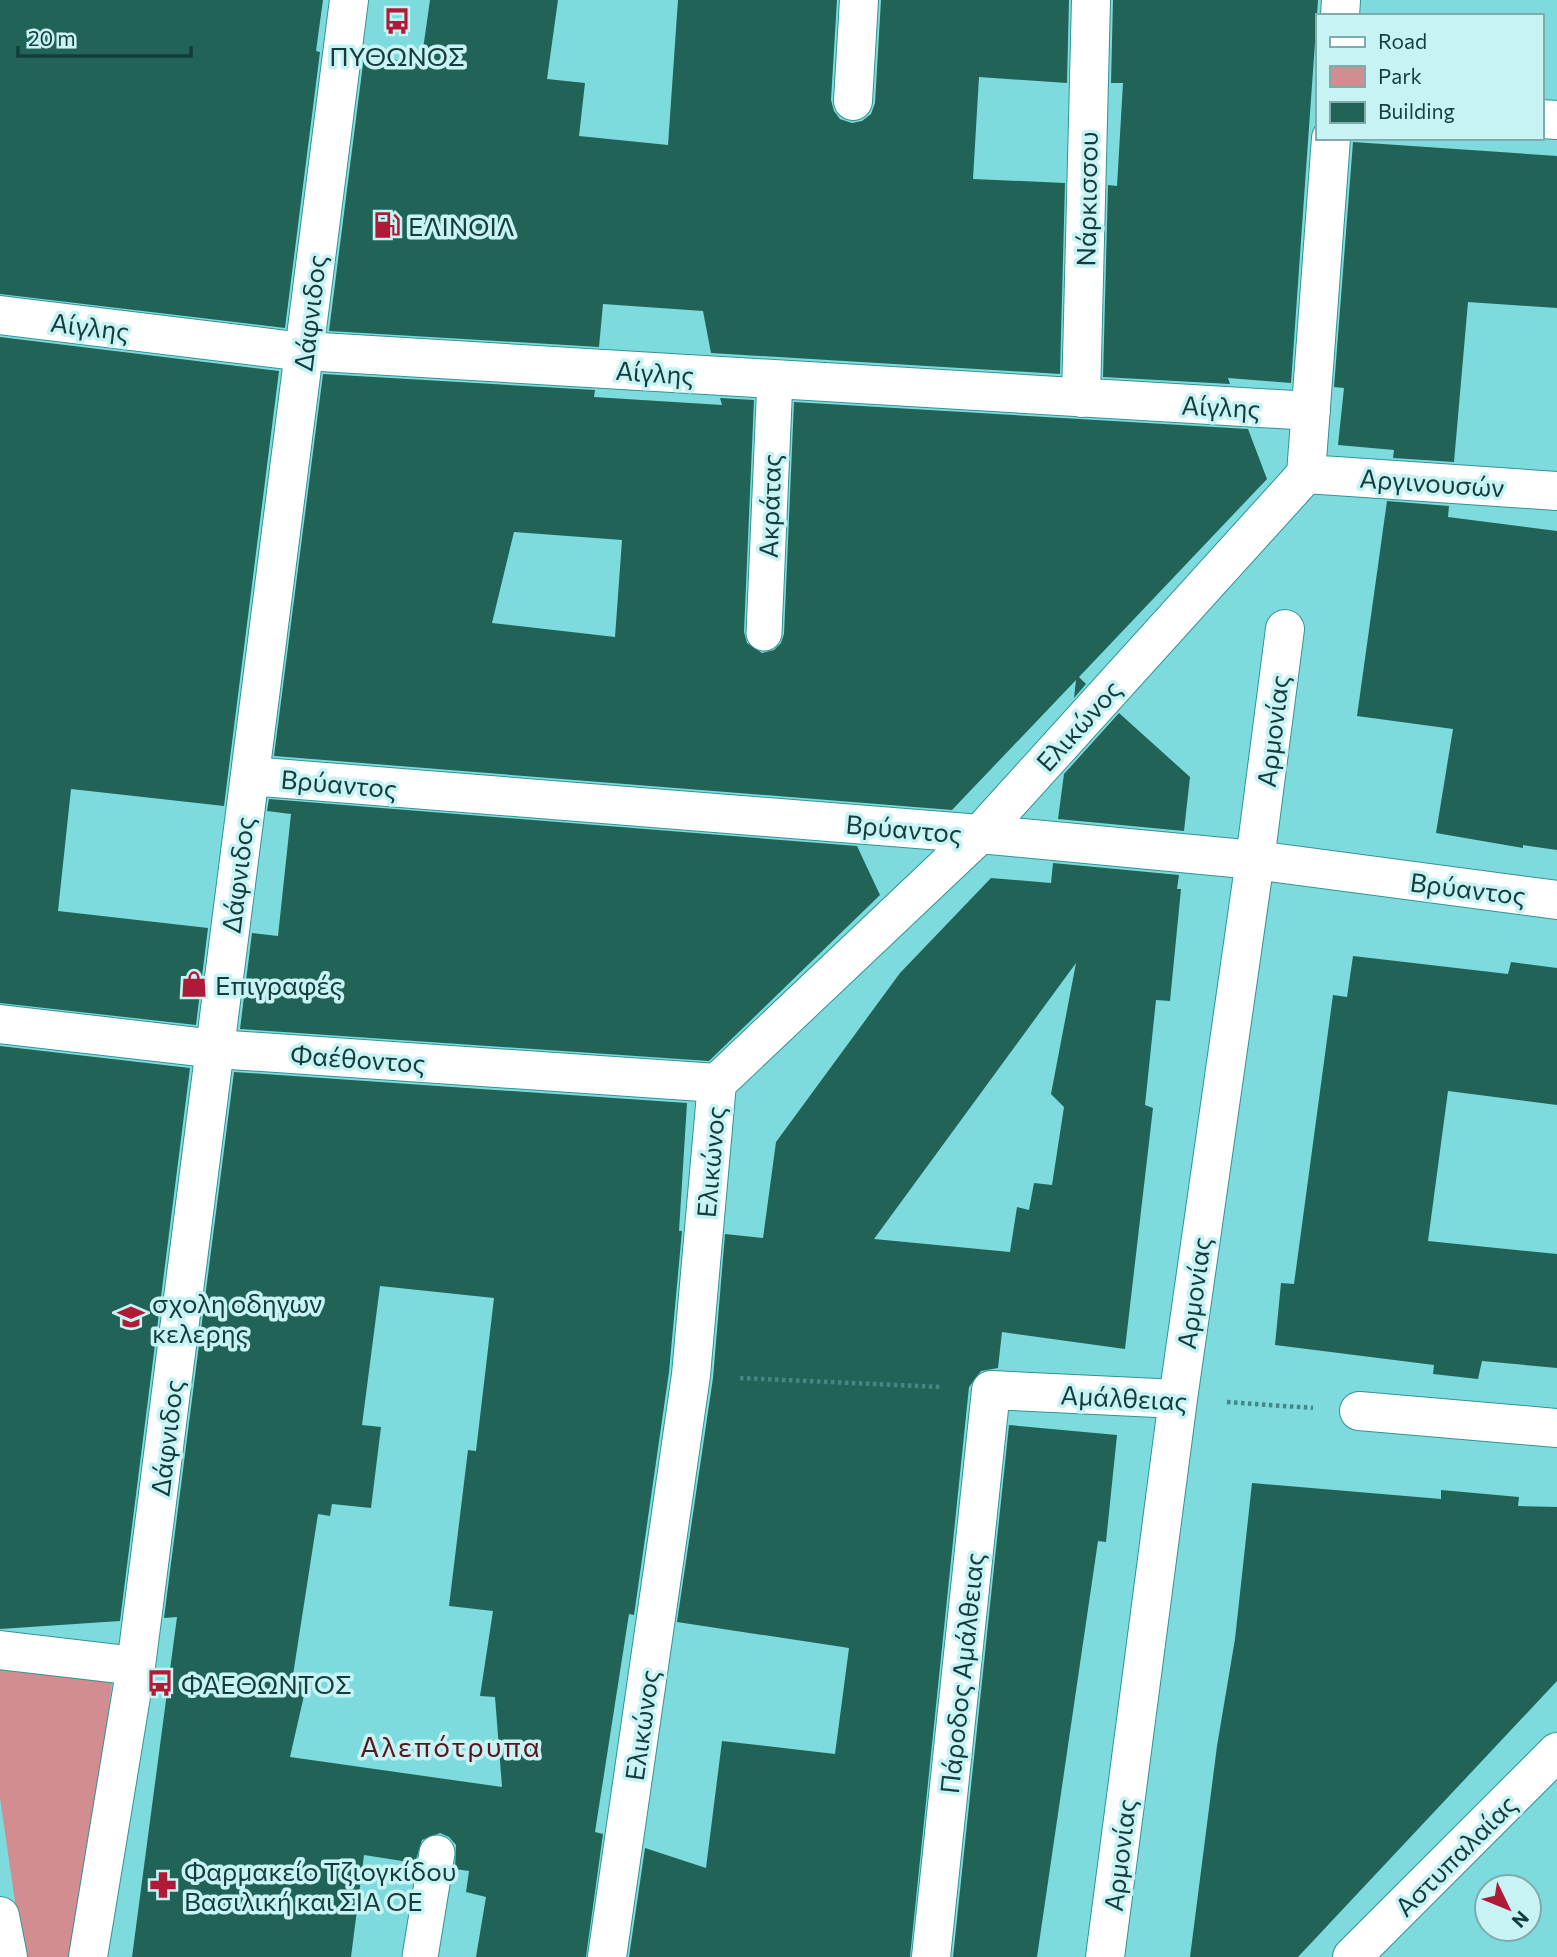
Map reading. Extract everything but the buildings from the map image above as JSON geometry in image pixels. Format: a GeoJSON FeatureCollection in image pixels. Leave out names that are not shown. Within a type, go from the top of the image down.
{"type":"FeatureCollection","features":[{"type":"Feature","properties":{"kind":"street","name":"Δάφνιδος"},"geometry":{"type":"LineString","coordinates":[[88,1957],[136,1666],[349,0]]}},
{"type":"Feature","properties":{"kind":"street"},"geometry":{"type":"LineString","coordinates":[[853,101],[859,0]]}},
{"type":"Feature","properties":{"kind":"street","name":"Νάρκισσου"},"geometry":{"type":"LineString","coordinates":[[1081,398],[1091,0]]}},
{"type":"Feature","properties":{"kind":"street"},"geometry":{"type":"LineString","coordinates":[[1306,474],[1331,140]]}},
{"type":"Feature","properties":{"kind":"street","name":"Αίγλης"},"geometry":{"type":"LineString","coordinates":[[0,315],[287,350],[1311,411]]}},
{"type":"Feature","properties":{"kind":"street","name":"Αργινουσών"},"geometry":{"type":"LineString","coordinates":[[1306,474],[1557,491]]}},
{"type":"Feature","properties":{"kind":"street","name":"Ελικώνος"},"geometry":{"type":"LineString","coordinates":[[607,1957],[691,1376],[718,1083],[980,834],[1306,474]]}},
{"type":"Feature","properties":{"kind":"street","name":"Αρμονίας"},"geometry":{"type":"LineString","coordinates":[[1105,1957],[1178,1399],[1285,629]]}},
{"type":"Feature","properties":{"kind":"street","name":"Βρύαντος"},"geometry":{"type":"LineString","coordinates":[[250,776],[980,834],[1255,860],[1557,900]]}},
{"type":"Feature","properties":{"kind":"street","name":"Φαέθοντος"},"geometry":{"type":"LineString","coordinates":[[0,1024],[216,1049],[718,1083]]}},
{"type":"Feature","properties":{"kind":"street","name":"Αμάλθειας"},"geometry":{"type":"LineString","coordinates":[[991,1390],[1178,1399]]}},
{"type":"Feature","properties":{"kind":"street","name":"Πάροδος Αμάλθειας"},"geometry":{"type":"LineString","coordinates":[[931,1957],[991,1390]]}},
{"type":"Feature","properties":{"kind":"street"},"geometry":{"type":"LineString","coordinates":[[1359,1411],[1557,1428]]}},
{"type":"Feature","properties":{"kind":"street"},"geometry":{"type":"LineString","coordinates":[[0,1650],[136,1666]]}},
{"type":"Feature","properties":{"kind":"street","name":"Αστυπαλαίας"},"geometry":{"type":"LineString","coordinates":[[1352,1957],[1557,1752]]}},
{"type":"Feature","properties":{"kind":"street"},"geometry":{"type":"LineString","coordinates":[[0,1916],[8,1957]]}},
{"type":"Feature","properties":{"kind":"lane","name":"Ακράτας"},"geometry":{"type":"LineString","coordinates":[[764,633],[775,379]]}},
{"type":"Feature","properties":{"kind":"lane"},"geometry":{"type":"LineString","coordinates":[[420,1957],[438,1853]]}},
{"type":"Feature","properties":{"kind":"path"},"geometry":{"type":"LineString","coordinates":[[691,1376],[991,1390]]}},
{"type":"Feature","properties":{"kind":"path","name":"Αμάλθειας"},"geometry":{"type":"LineString","coordinates":[[1178,1399],[1359,1411]]}},
{"type":"Feature","properties":{"kind":"green space"},"geometry":{"type":"Polygon","coordinates":[[[0,1663],[113,1676],[76,1957],[23,1957],[0,1798],[0,1663]]]}},
{"type":"Feature","properties":{"kind":"place","name":"ΠΥΘΩΝΟΣ"},"geometry":{"type":"Point","coordinates":[397,21]}},
{"type":"Feature","properties":{"kind":"place","name":"ΕΛΙΝΟΙΛ"},"geometry":{"type":"Point","coordinates":[387,225]}},
{"type":"Feature","properties":{"kind":"place","name":"Επιγραφές"},"geometry":{"type":"Point","coordinates":[194,984]}},
{"type":"Feature","properties":{"kind":"place","name":"σχολη οδηγων κελερης"},"geometry":{"type":"Point","coordinates":[131,1317]}},
{"type":"Feature","properties":{"kind":"place","name":"ΦΑΕΘΩΝΤΟΣ"},"geometry":{"type":"Point","coordinates":[160,1683]}},
{"type":"Feature","properties":{"kind":"place","name":"Φαρμακείο Τζιογκίδου Βασιλική και ΣΙΑ ΟΕ"},"geometry":{"type":"Point","coordinates":[163,1885]}},
{"type":"Feature","properties":{"kind":"district","name":"Αλεπότρυπα"},"geometry":{"type":"Point","coordinates":[451,1746]}}]}
